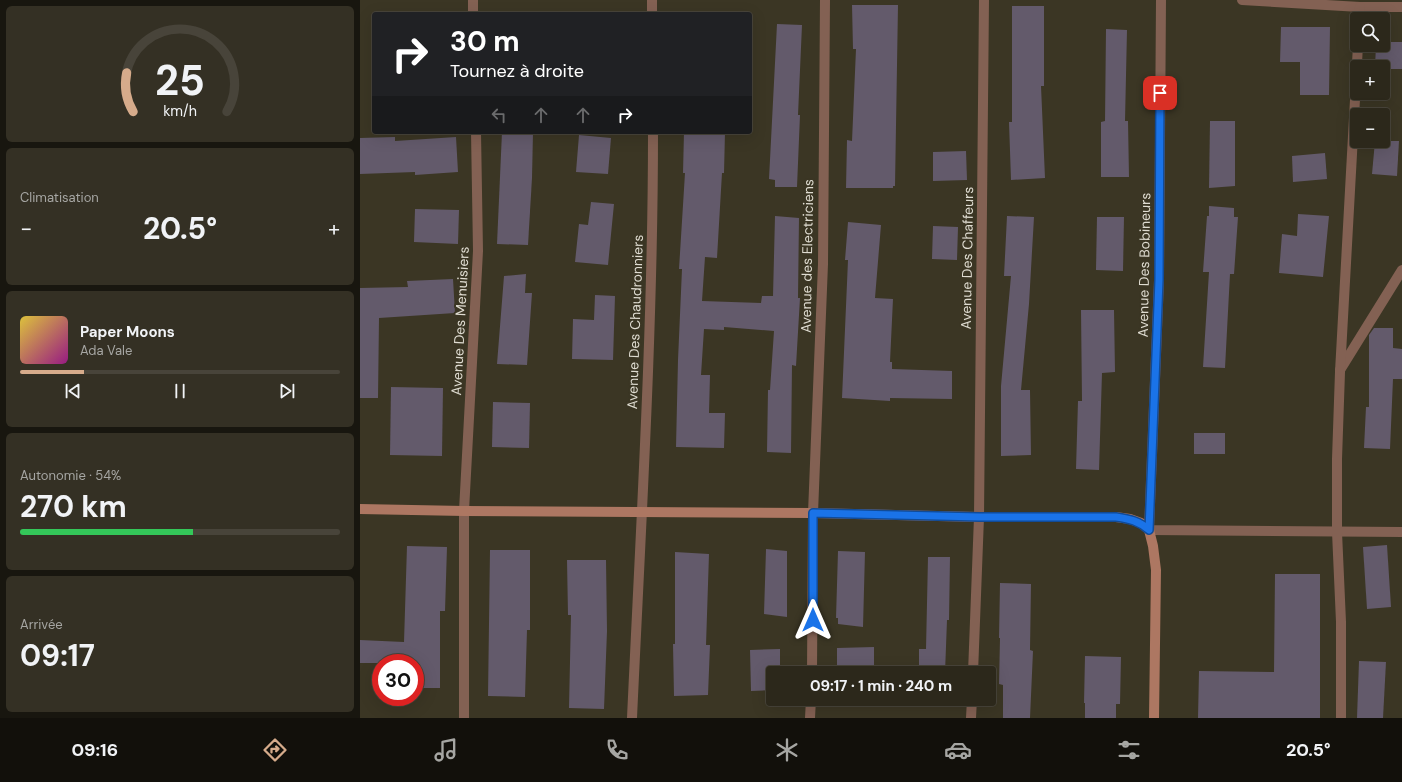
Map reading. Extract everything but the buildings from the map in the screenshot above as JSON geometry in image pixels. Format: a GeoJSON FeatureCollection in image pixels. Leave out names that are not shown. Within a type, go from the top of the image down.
{"type":"FeatureCollection","features":[{"type":"Feature","properties":{"kind":"street"},"geometry":{"type":"LineString","coordinates":[[473,0],[473,12]]}},
{"type":"Feature","properties":{"kind":"street"},"geometry":{"type":"LineString","coordinates":[[652,0],[652,12]]}},
{"type":"Feature","properties":{"kind":"street","name":"Avenue des Electriciens"},"geometry":{"type":"LineString","coordinates":[[812,666],[813,513],[822,264],[825,0]]}},
{"type":"Feature","properties":{"kind":"street","name":"Avenue Des Chaffeurs"},"geometry":{"type":"LineString","coordinates":[[973,666],[979,517],[984,0]]}},
{"type":"Feature","properties":{"kind":"street","name":"Avenue Des Bobineurs"},"geometry":{"type":"LineString","coordinates":[[1149,530],[1159,280],[1161,0]]}},
{"type":"Feature","properties":{"kind":"street"},"geometry":{"type":"LineString","coordinates":[[1242,0],[1360,7],[1402,7]]}},
{"type":"Feature","properties":{"kind":"street"},"geometry":{"type":"LineString","coordinates":[[1360,7],[1360,12]]}},
{"type":"Feature","properties":{"kind":"street"},"geometry":{"type":"LineString","coordinates":[[1341,718],[1337,460],[1340,372],[1358,52]]}},
{"type":"Feature","properties":{"kind":"street","name":"Avenue Des Menuisiers"},"geometry":{"type":"LineString","coordinates":[[464,718],[464,511],[478,251],[476,134]]}},
{"type":"Feature","properties":{"kind":"street","name":"Avenue Des Chaudronniers"},"geometry":{"type":"LineString","coordinates":[[632,718],[642,512],[652,229],[652,134]]}},
{"type":"Feature","properties":{"kind":"street"},"geometry":{"type":"LineString","coordinates":[[1340,372],[1402,270]]}},
{"type":"Feature","properties":{"kind":"street"},"geometry":{"type":"LineString","coordinates":[[360,509],[813,513],[979,517],[1116,517],[1130,519],[1141,523],[1149,530],[1156,570],[1154,718]]}},
{"type":"Feature","properties":{"kind":"street"},"geometry":{"type":"LineString","coordinates":[[1149,530],[1402,532]]}},
{"type":"Feature","properties":{"kind":"street"},"geometry":{"type":"LineString","coordinates":[[810,718],[811,706]]}},
{"type":"Feature","properties":{"kind":"street"},"geometry":{"type":"LineString","coordinates":[[971,718],[972,706]]}},
{"type":"Feature","properties":{"kind":"route"},"geometry":{"type":"LineString","coordinates":[[813,620],[813,513],[979,517],[1116,517],[1130,519],[1141,523],[1149,530],[1159,280],[1160,93]]}}]}
